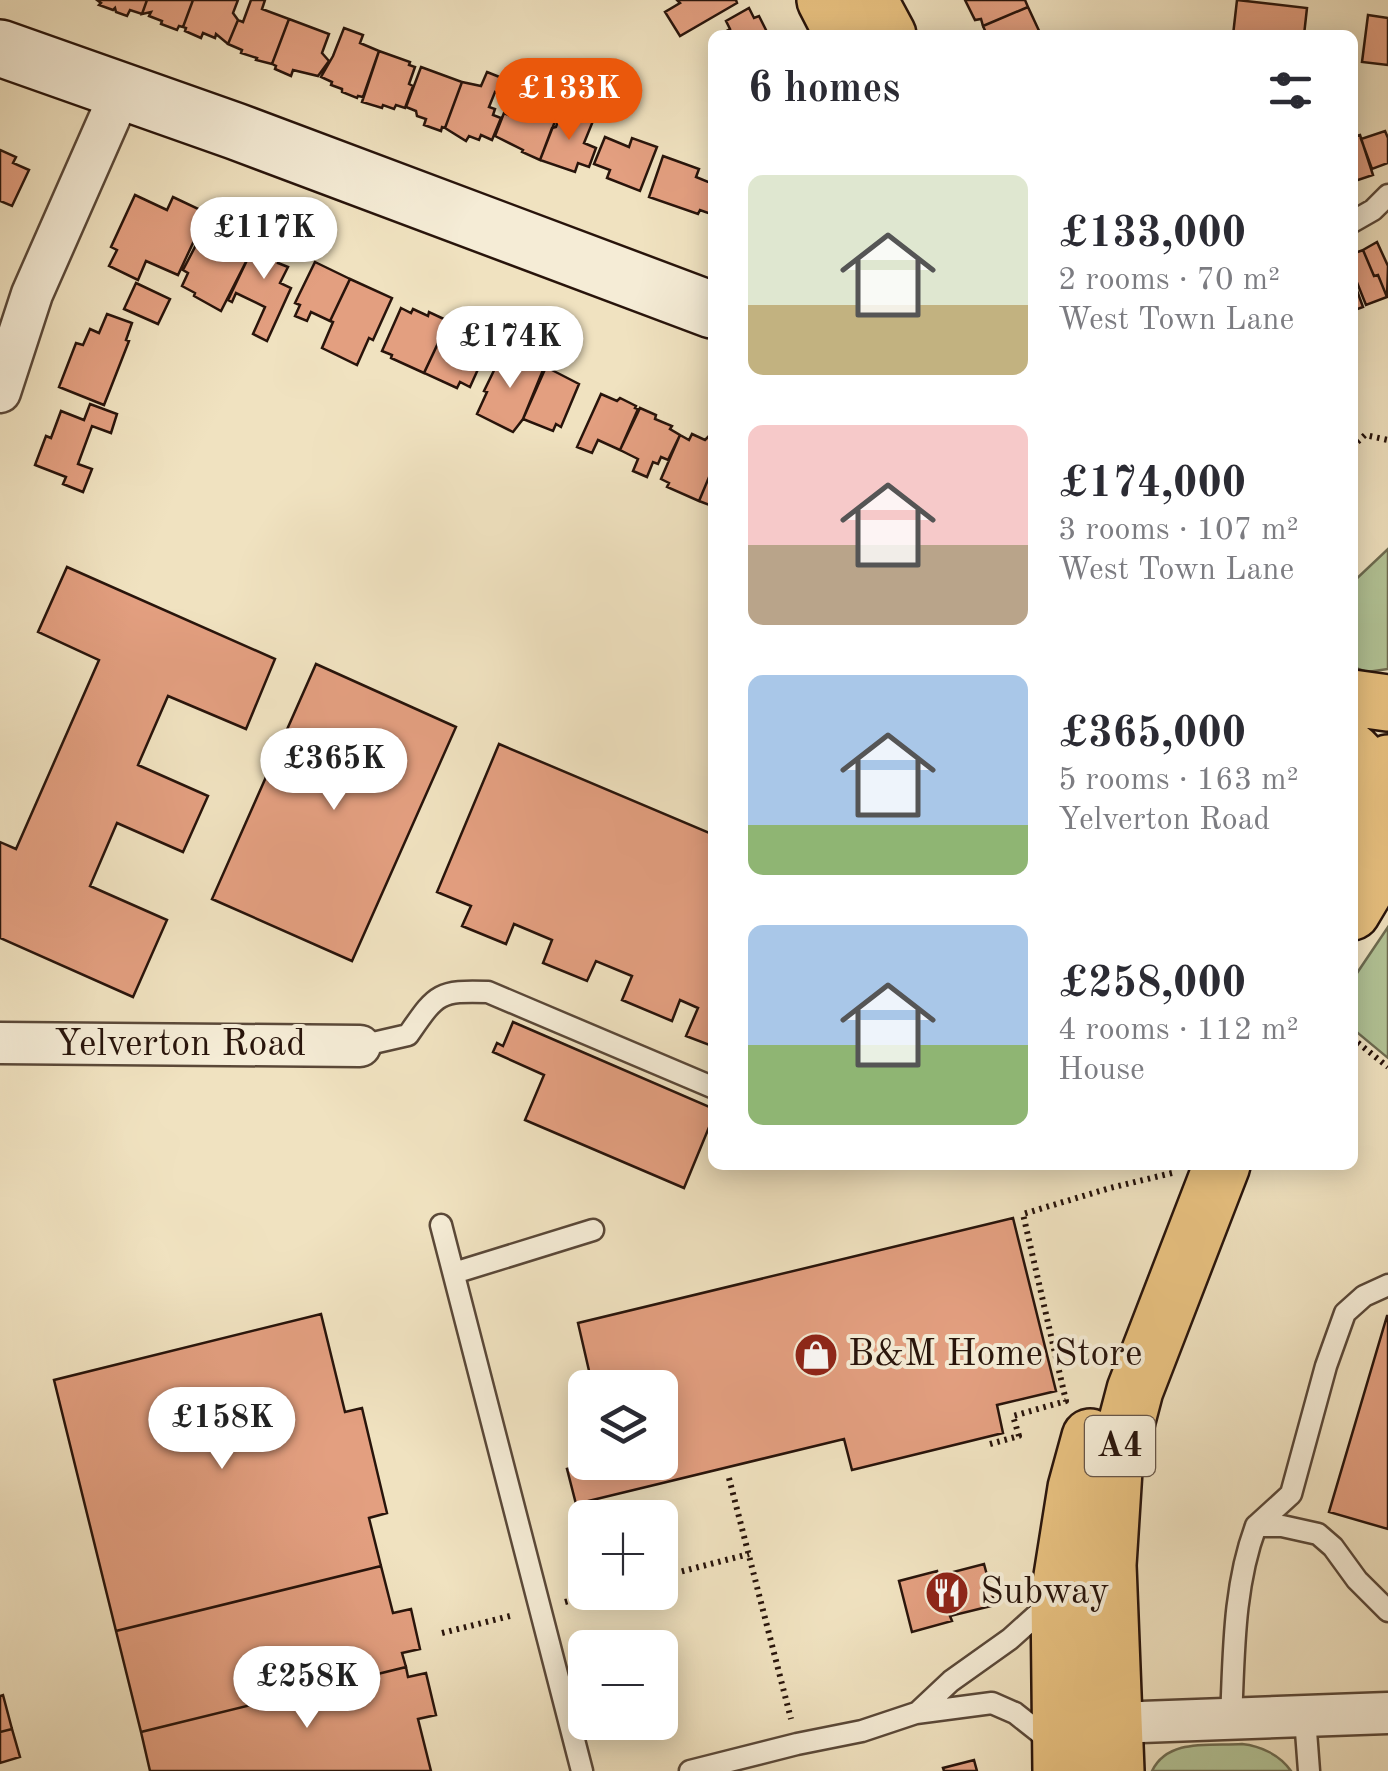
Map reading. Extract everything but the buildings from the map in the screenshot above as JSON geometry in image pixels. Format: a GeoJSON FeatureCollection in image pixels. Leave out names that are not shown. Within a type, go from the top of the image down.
{"type":"FeatureCollection","features":[{"type":"Feature","properties":{"kind":"main road"},"geometry":{"type":"LineString","coordinates":[[825,0],[840,30]]}},
{"type":"Feature","properties":{"kind":"main road"},"geometry":{"type":"LineString","coordinates":[[869,0],[885,30]]}},
{"type":"Feature","properties":{"kind":"main road"},"geometry":{"type":"LineString","coordinates":[[0,48],[236,131],[708,308]]}},
{"type":"Feature","properties":{"kind":"main road"},"geometry":{"type":"LineString","coordinates":[[1358,699],[1388,703]]}},
{"type":"Feature","properties":{"kind":"main road"},"geometry":{"type":"LineString","coordinates":[[1358,902],[1388,852]]}},
{"type":"Feature","properties":{"kind":"main road","name":"A4"},"geometry":{"type":"LineString","coordinates":[[1061,1764],[1059,1595],[1076,1488],[1114,1336],[1193,1170]]}},
{"type":"Feature","properties":{"kind":"main road","name":"A4"},"geometry":{"type":"LineString","coordinates":[[1115,1747],[1108,1566],[1114,1470],[1193,1170]]}},
{"type":"Feature","properties":{"kind":"street"},"geometry":{"type":"LineString","coordinates":[[0,392],[32,294],[121,92]]}},
{"type":"Feature","properties":{"kind":"street","name":"Yelverton Road"},"geometry":{"type":"LineString","coordinates":[[0,1043],[360,1046]]}},
{"type":"Feature","properties":{"kind":"street"},"geometry":{"type":"LineString","coordinates":[[1115,1747],[1231,1720],[1388,1713]]}},
{"type":"Feature","properties":{"kind":"lane"},"geometry":{"type":"LineString","coordinates":[[1358,219],[1388,194]]}},
{"type":"Feature","properties":{"kind":"lane"},"geometry":{"type":"LineString","coordinates":[[360,1046],[408,1034],[432,1002],[456,991],[488,992],[708,1085]]}},
{"type":"Feature","properties":{"kind":"lane"},"geometry":{"type":"LineString","coordinates":[[441,1225],[582,1771]]}},
{"type":"Feature","properties":{"kind":"lane"},"geometry":{"type":"LineString","coordinates":[[454,1273],[593,1230]]}},
{"type":"Feature","properties":{"kind":"lane"},"geometry":{"type":"LineString","coordinates":[[1231,1720],[1234,1642],[1244,1559],[1256,1526],[1291,1494],[1326,1366],[1345,1313],[1364,1296],[1388,1285]]}},
{"type":"Feature","properties":{"kind":"lane"},"geometry":{"type":"LineString","coordinates":[[1256,1526],[1282,1526],[1318,1534],[1388,1611]]}},
{"type":"Feature","properties":{"kind":"lane"},"geometry":{"type":"LineString","coordinates":[[916,1713],[951,1681],[1010,1640],[1059,1595]]}},
{"type":"Feature","properties":{"kind":"lane"},"geometry":{"type":"LineString","coordinates":[[690,1771],[862,1730],[916,1713],[992,1703],[1015,1713],[1039,1732],[1061,1764]]}},
{"type":"Feature","properties":{"kind":"lane"},"geometry":{"type":"LineString","coordinates":[[1306,1718],[1309,1771]]}},
{"type":"Feature","properties":{"kind":"path"},"geometry":{"type":"LineString","coordinates":[[1358,442],[1366,435],[1388,440]]}},
{"type":"Feature","properties":{"kind":"path"},"geometry":{"type":"LineString","coordinates":[[1358,1043],[1388,1067]]}},
{"type":"Feature","properties":{"kind":"path"},"geometry":{"type":"LineString","coordinates":[[990,1444],[1018,1436],[1013,1416],[1066,1401],[1023,1214],[1182,1170]]}},
{"type":"Feature","properties":{"kind":"path"},"geometry":{"type":"LineString","coordinates":[[729,1478],[797,1744]]}},
{"type":"Feature","properties":{"kind":"path"},"geometry":{"type":"LineString","coordinates":[[678,1572],[749,1554]]}},
{"type":"Feature","properties":{"kind":"green space"},"geometry":{"type":"Polygon","coordinates":[[[1388,549],[1388,669],[1367,672],[1358,669],[1358,577],[1388,549]]]}},
{"type":"Feature","properties":{"kind":"green space"},"geometry":{"type":"Polygon","coordinates":[[[1388,927],[1388,1058],[1358,1033],[1358,972],[1388,927]]]}},
{"type":"Feature","properties":{"kind":"green space"},"geometry":{"type":"Polygon","coordinates":[[[1242,1744],[1270,1752],[1291,1771],[1152,1771],[1159,1760],[1179,1748],[1242,1744]]]}},
{"type":"Feature","properties":{"kind":"place","name":"B&M Home Store"},"geometry":{"type":"Point","coordinates":[816,1355]}},
{"type":"Feature","properties":{"kind":"place","name":"Subway"},"geometry":{"type":"Point","coordinates":[947,1593]}}]}
